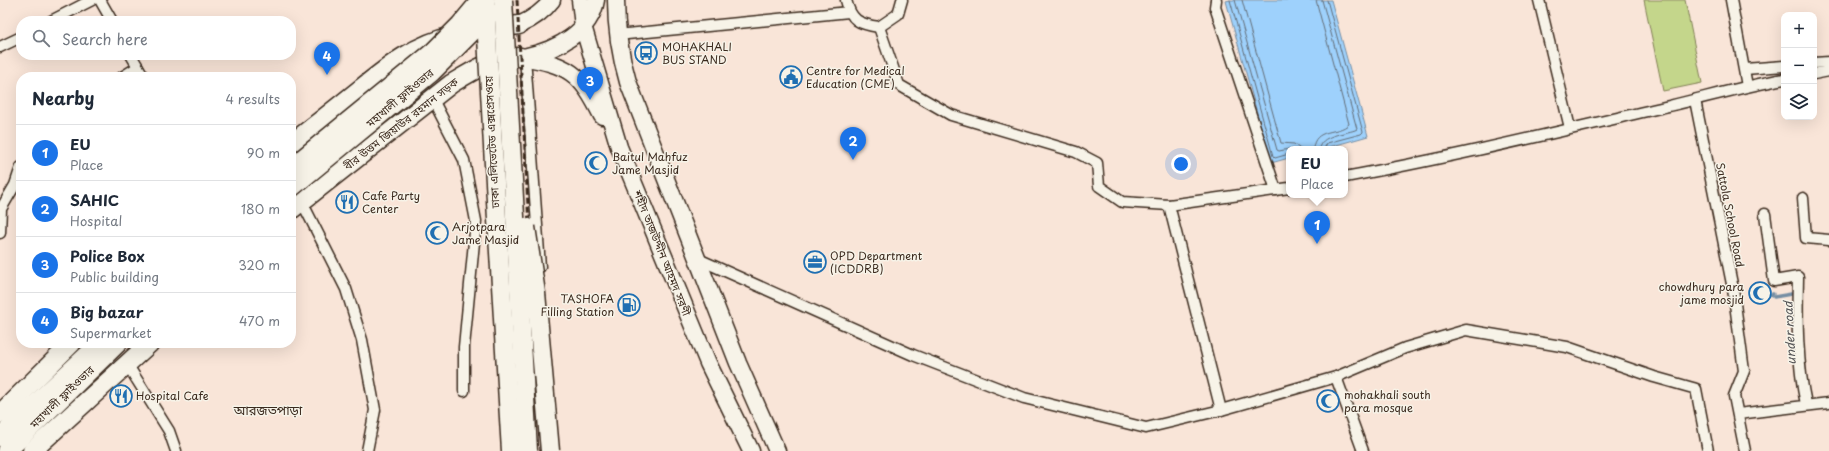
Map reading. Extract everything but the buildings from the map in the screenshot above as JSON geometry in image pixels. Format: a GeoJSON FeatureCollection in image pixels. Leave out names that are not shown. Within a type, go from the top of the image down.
{"type":"FeatureCollection","features":[{"type":"Feature","properties":{"kind":"highway","name":"মহাখালী ফ্লাইওভার"},"geometry":{"type":"LineString","coordinates":[[296,164],[433,52],[460,25],[481,0]]}},
{"type":"Feature","properties":{"kind":"highway","name":"ঢাকা এলিভেটেড এক্সপ্রেসওয়ে"},"geometry":{"type":"LineString","coordinates":[[485,0],[496,219],[511,451]]}},
{"type":"Feature","properties":{"kind":"highway","name":"মহাখালী ফ্লাইওভার"},"geometry":{"type":"LineString","coordinates":[[296,184],[432,72],[461,44],[502,0]]}},
{"type":"Feature","properties":{"kind":"highway","name":"ঢাকা এলিভেটেড এক্সপ্রেসওয়ে"},"geometry":{"type":"LineString","coordinates":[[502,0],[515,186],[528,451]]}},
{"type":"Feature","properties":{"kind":"highway"},"geometry":{"type":"LineString","coordinates":[[296,140],[390,65],[412,51],[436,40],[519,25]]}},
{"type":"Feature","properties":{"kind":"highway","name":"বীর উত্তম জিয়াউর রহমান সড়ক"},"geometry":{"type":"LineString","coordinates":[[296,206],[432,98],[472,70],[510,57],[523,57]]}},
{"type":"Feature","properties":{"kind":"highway"},"geometry":{"type":"LineString","coordinates":[[515,186],[523,211],[536,293],[550,451]]}},
{"type":"Feature","properties":{"kind":"highway"},"geometry":{"type":"LineString","coordinates":[[1,412],[67,348]]}},
{"type":"Feature","properties":{"kind":"highway","name":"মহাখালী ফ্লাইওভার"},"geometry":{"type":"LineString","coordinates":[[0,437],[95,348]]}},
{"type":"Feature","properties":{"kind":"highway","name":"মহাখালী ফ্লাইওভার"},"geometry":{"type":"LineString","coordinates":[[7,451],[113,348]]}},
{"type":"Feature","properties":{"kind":"highway"},"geometry":{"type":"LineString","coordinates":[[32,451],[145,348]]}},
{"type":"Feature","properties":{"kind":"main road"},"geometry":{"type":"LineString","coordinates":[[519,25],[533,19],[545,9],[552,0]]}},
{"type":"Feature","properties":{"kind":"main road","name":"শহীদ তাজউদ্দীন আহমদ সরণী"},"geometry":{"type":"LineString","coordinates":[[580,0],[583,26],[619,147],[708,363],[751,451]]}},
{"type":"Feature","properties":{"kind":"main road","name":"বীর উত্তম জিয়াউর রহমান সড়ক"},"geometry":{"type":"LineString","coordinates":[[523,57],[556,47],[583,26],[593,12],[596,0]]}},
{"type":"Feature","properties":{"kind":"main road"},"geometry":{"type":"LineString","coordinates":[[616,0],[618,35],[628,82],[738,363],[777,451]]}},
{"type":"Feature","properties":{"kind":"main road"},"geometry":{"type":"LineString","coordinates":[[523,57],[566,68],[577,77],[592,97],[619,147]]}},
{"type":"Feature","properties":{"kind":"street"},"geometry":{"type":"LineString","coordinates":[[61,16],[92,0]]}},
{"type":"Feature","properties":{"kind":"street"},"geometry":{"type":"LineString","coordinates":[[100,0],[109,16]]}},
{"type":"Feature","properties":{"kind":"street"},"geometry":{"type":"LineString","coordinates":[[489,0],[494,29]]}},
{"type":"Feature","properties":{"kind":"street"},"geometry":{"type":"LineString","coordinates":[[846,0],[849,12],[861,24],[879,27],[898,14],[902,0]]}},
{"type":"Feature","properties":{"kind":"street"},"geometry":{"type":"LineString","coordinates":[[1216,0],[1215,7],[1276,190]]}},
{"type":"Feature","properties":{"kind":"street"},"geometry":{"type":"LineString","coordinates":[[1539,0],[1570,128]]}},
{"type":"Feature","properties":{"kind":"street"},"geometry":{"type":"LineString","coordinates":[[1731,0],[1747,86]]}},
{"type":"Feature","properties":{"kind":"street"},"geometry":{"type":"LineString","coordinates":[[618,35],[849,12]]}},
{"type":"Feature","properties":{"kind":"street"},"geometry":{"type":"LineString","coordinates":[[879,27],[899,85],[951,115],[1076,152],[1097,163],[1099,186],[1122,202],[1169,205],[1286,188]]}},
{"type":"Feature","properties":{"kind":"street"},"geometry":{"type":"LineString","coordinates":[[0,47],[16,39]]}},
{"type":"Feature","properties":{"kind":"street"},"geometry":{"type":"LineString","coordinates":[[523,57],[554,451]]}},
{"type":"Feature","properties":{"kind":"street"},"geometry":{"type":"LineString","coordinates":[[503,59],[503,96],[508,179],[510,291],[517,451]]}},
{"type":"Feature","properties":{"kind":"street"},"geometry":{"type":"LineString","coordinates":[[134,60],[141,72]]}},
{"type":"Feature","properties":{"kind":"street"},"geometry":{"type":"LineString","coordinates":[[1817,63],[1829,62]]}},
{"type":"Feature","properties":{"kind":"street"},"geometry":{"type":"LineString","coordinates":[[1745,69],[1781,66]]}},
{"type":"Feature","properties":{"kind":"street"},"geometry":{"type":"LineString","coordinates":[[130,72],[138,67]]}},
{"type":"Feature","properties":{"kind":"street"},"geometry":{"type":"LineString","coordinates":[[1817,73],[1829,71]]}},
{"type":"Feature","properties":{"kind":"street"},"geometry":{"type":"LineString","coordinates":[[1348,176],[1419,163],[1695,100],[1747,86],[1781,80]]}},
{"type":"Feature","properties":{"kind":"street"},"geometry":{"type":"LineString","coordinates":[[432,98],[464,160],[476,221],[464,346],[464,391]]}},
{"type":"Feature","properties":{"kind":"street","name":"Sattola School Road"},"geometry":{"type":"LineString","coordinates":[[1695,100],[1733,289],[1744,371],[1734,396],[1745,451]]}},
{"type":"Feature","properties":{"kind":"street"},"geometry":{"type":"LineString","coordinates":[[0,233],[1,209],[16,181]]}},
{"type":"Feature","properties":{"kind":"street"},"geometry":{"type":"LineString","coordinates":[[1803,198],[1806,238],[1829,240]]}},
{"type":"Feature","properties":{"kind":"street"},"geometry":{"type":"LineString","coordinates":[[1169,205],[1221,410]]}},
{"type":"Feature","properties":{"kind":"street"},"geometry":{"type":"LineString","coordinates":[[296,206],[346,289],[362,340],[375,410],[367,451]]}},
{"type":"Feature","properties":{"kind":"street"},"geometry":{"type":"LineString","coordinates":[[1765,214],[1774,281],[1798,277],[1798,336],[1806,404]]}},
{"type":"Feature","properties":{"kind":"street"},"geometry":{"type":"LineString","coordinates":[[696,258],[913,355],[1024,398],[1146,428],[1221,410],[1336,377],[1405,348],[1466,330],[1567,347],[1654,378],[1696,389],[1708,451]]}},
{"type":"Feature","properties":{"kind":"street"},"geometry":{"type":"LineString","coordinates":[[127,364],[169,431],[176,451]]}},
{"type":"Feature","properties":{"kind":"street"},"geometry":{"type":"LineString","coordinates":[[1336,377],[1364,451]]}},
{"type":"Feature","properties":{"kind":"street"},"geometry":{"type":"LineString","coordinates":[[1738,414],[1806,404],[1829,403]]}},
{"type":"Feature","properties":{"kind":"green space"},"geometry":{"type":"Polygon","coordinates":[[[1644,0],[1685,0],[1702,83],[1663,91],[1644,0]]]}},
{"type":"Feature","properties":{"kind":"water"},"geometry":{"type":"Polygon","coordinates":[[[1331,0],[1368,136],[1333,146],[1286,146],[1286,159],[1271,163],[1226,1],[1331,0]]]}},
{"type":"Feature","properties":{"kind":"waterway"},"geometry":{"type":"LineString","coordinates":[[1774,297],[1797,293]]}},
{"type":"Feature","properties":{"kind":"waterway"},"geometry":{"type":"LineString","coordinates":[[1758,297],[1773,294]]}},
{"type":"Feature","properties":{"kind":"tram line"},"geometry":{"type":"LineString","coordinates":[[506,0],[529,451]]}},
{"type":"Feature","properties":{"kind":"railway"},"geometry":{"type":"LineString","coordinates":[[517,0],[541,451]]}},
{"type":"Feature","properties":{"kind":"place","name":"MOHAKHALI BUS STAND"},"geometry":{"type":"Point","coordinates":[646,53]}},
{"type":"Feature","properties":{"kind":"place","name":"Big bazar"},"geometry":{"type":"Point","coordinates":[327,75]}},
{"type":"Feature","properties":{"kind":"place","name":"Centre for Medical Education (CME)"},"geometry":{"type":"Point","coordinates":[791,77]}},
{"type":"Feature","properties":{"kind":"place","name":"Police Box"},"geometry":{"type":"Point","coordinates":[590,100]}},
{"type":"Feature","properties":{"kind":"place","name":"SAHIC"},"geometry":{"type":"Point","coordinates":[853,160]}},
{"type":"Feature","properties":{"kind":"place","name":"Baitul Mahfuz Jame Masjid"},"geometry":{"type":"Point","coordinates":[596,163]}},
{"type":"Feature","properties":{"kind":"place","name":"Cafe Party Center"},"geometry":{"type":"Point","coordinates":[347,202]}},
{"type":"Feature","properties":{"kind":"place","name":"Arjotpara Jame Masjid"},"geometry":{"type":"Point","coordinates":[437,233]}},
{"type":"Feature","properties":{"kind":"place","name":"EU"},"geometry":{"type":"Point","coordinates":[1317,244]}},
{"type":"Feature","properties":{"kind":"place","name":"OPD Department (ICDDRB)"},"geometry":{"type":"Point","coordinates":[815,262]}},
{"type":"Feature","properties":{"kind":"place","name":"chowdhury para jame mosjid"},"geometry":{"type":"Point","coordinates":[1760,293]}},
{"type":"Feature","properties":{"kind":"place","name":"TASHOFA Filling Station"},"geometry":{"type":"Point","coordinates":[629,305]}},
{"type":"Feature","properties":{"kind":"place","name":"Hospital Cafe"},"geometry":{"type":"Point","coordinates":[121,396]}},
{"type":"Feature","properties":{"kind":"place","name":"mohakhali south para mosque"},"geometry":{"type":"Point","coordinates":[1328,401]}},
{"type":"Feature","properties":{"kind":"district","name":"আরজতপাড়া"},"geometry":{"type":"Point","coordinates":[268,410]}},
{"type":"Feature","properties":{"kind":"water label","name":"under road"},"geometry":{"type":"Point","coordinates":[1790,333]}}]}
